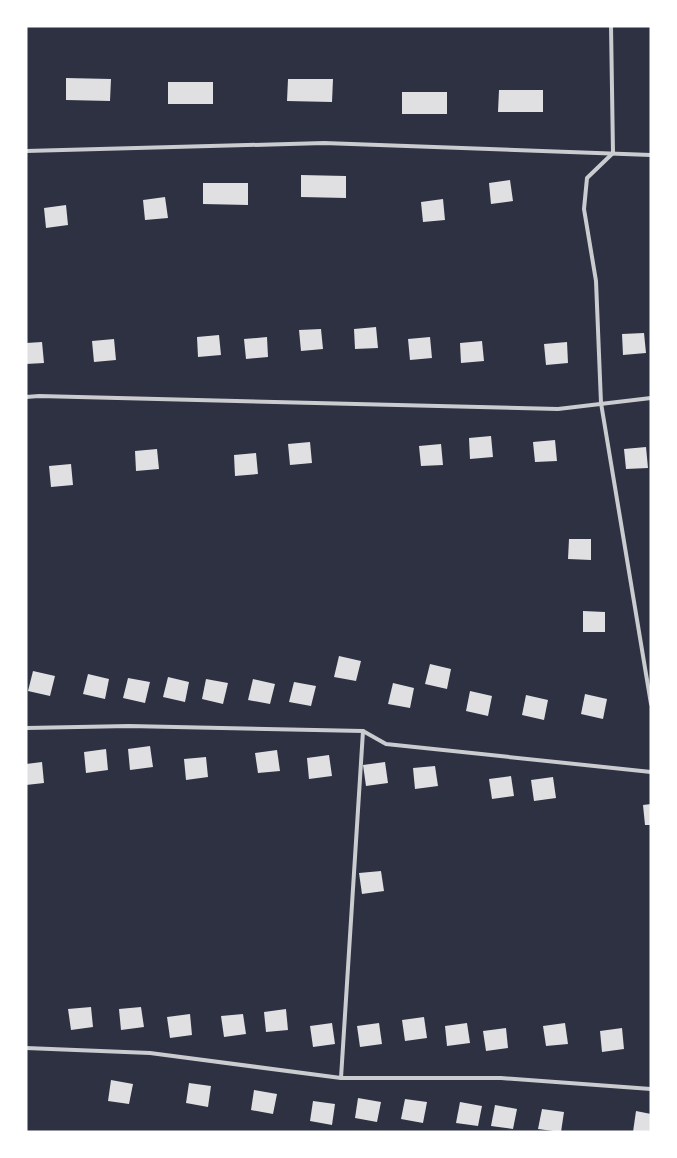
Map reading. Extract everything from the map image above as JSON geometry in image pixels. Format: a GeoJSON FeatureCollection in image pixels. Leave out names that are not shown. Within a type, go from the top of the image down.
{"type":"FeatureCollection","features":[{"type":"Feature","properties":{"kind":"lane"},"geometry":{"type":"LineString","coordinates":[[611,26],[612,153],[587,178],[584,209],[596,280],[601,403],[651,704]]}},
{"type":"Feature","properties":{"kind":"lane"},"geometry":{"type":"LineString","coordinates":[[26,151],[324,144],[651,155]]}},
{"type":"Feature","properties":{"kind":"lane"},"geometry":{"type":"LineString","coordinates":[[26,397],[558,409],[651,398]]}},
{"type":"Feature","properties":{"kind":"lane"},"geometry":{"type":"LineString","coordinates":[[26,728],[129,726],[363,731],[386,744],[651,772]]}},
{"type":"Feature","properties":{"kind":"lane"},"geometry":{"type":"LineString","coordinates":[[341,1078],[363,731]]}},
{"type":"Feature","properties":{"kind":"lane"},"geometry":{"type":"LineString","coordinates":[[26,1048],[150,1053],[341,1078],[501,1078],[651,1089]]}},
{"type":"Feature","properties":{"kind":"building"},"geometry":{"type":"Polygon","coordinates":[[[66,78],[111,79],[110,101],[66,100],[66,78]]]}},
{"type":"Feature","properties":{"kind":"building"},"geometry":{"type":"Polygon","coordinates":[[[288,79],[333,79],[332,102],[287,101],[288,79]]]}},
{"type":"Feature","properties":{"kind":"building"},"geometry":{"type":"Polygon","coordinates":[[[168,82],[213,82],[213,104],[168,104],[168,82]]]}},
{"type":"Feature","properties":{"kind":"building"},"geometry":{"type":"Polygon","coordinates":[[[499,90],[543,90],[543,112],[498,112],[499,90]]]}},
{"type":"Feature","properties":{"kind":"building"},"geometry":{"type":"Polygon","coordinates":[[[402,92],[447,92],[447,114],[402,114],[402,92]]]}},
{"type":"Feature","properties":{"kind":"building"},"geometry":{"type":"Polygon","coordinates":[[[301,175],[346,176],[346,198],[301,197],[301,175]]]}},
{"type":"Feature","properties":{"kind":"building"},"geometry":{"type":"Polygon","coordinates":[[[510,180],[513,201],[491,204],[489,183],[510,180]]]}},
{"type":"Feature","properties":{"kind":"building"},"geometry":{"type":"Polygon","coordinates":[[[203,183],[248,183],[248,205],[203,204],[203,183]]]}},
{"type":"Feature","properties":{"kind":"building"},"geometry":{"type":"Polygon","coordinates":[[[165,197],[168,218],[145,220],[143,200],[165,197]]]}},
{"type":"Feature","properties":{"kind":"building"},"geometry":{"type":"Polygon","coordinates":[[[443,199],[445,220],[423,222],[421,202],[443,199]]]}},
{"type":"Feature","properties":{"kind":"building"},"geometry":{"type":"Polygon","coordinates":[[[66,205],[68,225],[46,228],[44,208],[66,205]]]}},
{"type":"Feature","properties":{"kind":"building"},"geometry":{"type":"Polygon","coordinates":[[[376,327],[378,348],[355,349],[354,329],[376,327]]]}},
{"type":"Feature","properties":{"kind":"building"},"geometry":{"type":"Polygon","coordinates":[[[321,329],[323,349],[301,351],[299,330],[321,329]]]}},
{"type":"Feature","properties":{"kind":"building"},"geometry":{"type":"Polygon","coordinates":[[[644,333],[646,353],[623,355],[622,334],[644,333]]]}},
{"type":"Feature","properties":{"kind":"building"},"geometry":{"type":"Polygon","coordinates":[[[219,335],[221,355],[198,357],[197,337],[219,335]]]}},
{"type":"Feature","properties":{"kind":"building"},"geometry":{"type":"Polygon","coordinates":[[[267,337],[268,357],[246,359],[244,339],[267,337]]]}},
{"type":"Feature","properties":{"kind":"building"},"geometry":{"type":"Polygon","coordinates":[[[430,337],[432,358],[410,360],[408,339],[430,337]]]}},
{"type":"Feature","properties":{"kind":"building"},"geometry":{"type":"Polygon","coordinates":[[[114,339],[116,360],[94,362],[92,341],[114,339]]]}},
{"type":"Feature","properties":{"kind":"building"},"geometry":{"type":"Polygon","coordinates":[[[482,341],[484,361],[461,363],[460,343],[482,341]]]}},
{"type":"Feature","properties":{"kind":"building"},"geometry":{"type":"Polygon","coordinates":[[[42,342],[44,363],[26,364],[26,343],[42,342]]]}},
{"type":"Feature","properties":{"kind":"building"},"geometry":{"type":"Polygon","coordinates":[[[567,342],[568,363],[546,365],[544,344],[567,342]]]}},
{"type":"Feature","properties":{"kind":"building"},"geometry":{"type":"Polygon","coordinates":[[[491,436],[493,457],[470,459],[469,438],[491,436]]]}},
{"type":"Feature","properties":{"kind":"building"},"geometry":{"type":"Polygon","coordinates":[[[555,440],[557,461],[535,462],[533,442],[555,440]]]}},
{"type":"Feature","properties":{"kind":"building"},"geometry":{"type":"Polygon","coordinates":[[[310,442],[312,463],[290,465],[288,444],[310,442]]]}},
{"type":"Feature","properties":{"kind":"building"},"geometry":{"type":"Polygon","coordinates":[[[441,444],[443,465],[421,466],[419,446],[441,444]]]}},
{"type":"Feature","properties":{"kind":"building"},"geometry":{"type":"Polygon","coordinates":[[[646,447],[648,468],[626,469],[624,449],[646,447]]]}},
{"type":"Feature","properties":{"kind":"building"},"geometry":{"type":"Polygon","coordinates":[[[157,449],[159,469],[136,471],[135,451],[157,449]]]}},
{"type":"Feature","properties":{"kind":"building"},"geometry":{"type":"Polygon","coordinates":[[[256,453],[258,474],[235,476],[234,455],[256,453]]]}},
{"type":"Feature","properties":{"kind":"building"},"geometry":{"type":"Polygon","coordinates":[[[71,464],[73,485],[51,487],[49,466],[71,464]]]}},
{"type":"Feature","properties":{"kind":"building"},"geometry":{"type":"Polygon","coordinates":[[[569,539],[591,539],[591,560],[568,559],[569,539]]]}},
{"type":"Feature","properties":{"kind":"building"},"geometry":{"type":"Polygon","coordinates":[[[583,611],[605,612],[605,632],[583,632],[583,611]]]}},
{"type":"Feature","properties":{"kind":"building"},"geometry":{"type":"Polygon","coordinates":[[[339,656],[361,661],[356,681],[334,677],[339,656]]]}},
{"type":"Feature","properties":{"kind":"building"},"geometry":{"type":"Polygon","coordinates":[[[430,664],[451,669],[447,689],[425,684],[430,664]]]}},
{"type":"Feature","properties":{"kind":"building"},"geometry":{"type":"Polygon","coordinates":[[[33,671],[55,676],[50,696],[28,691],[33,671]]]}},
{"type":"Feature","properties":{"kind":"building"},"geometry":{"type":"Polygon","coordinates":[[[88,674],[109,679],[105,699],[83,694],[88,674]]]}},
{"type":"Feature","properties":{"kind":"building"},"geometry":{"type":"Polygon","coordinates":[[[168,677],[189,682],[185,702],[163,697],[168,677]]]}},
{"type":"Feature","properties":{"kind":"building"},"geometry":{"type":"Polygon","coordinates":[[[128,678],[150,682],[145,703],[123,698],[128,678]]]}},
{"type":"Feature","properties":{"kind":"building"},"geometry":{"type":"Polygon","coordinates":[[[206,679],[228,683],[223,704],[202,699],[206,679]]]}},
{"type":"Feature","properties":{"kind":"building"},"geometry":{"type":"Polygon","coordinates":[[[253,679],[275,684],[270,704],[248,700],[253,679]]]}},
{"type":"Feature","properties":{"kind":"building"},"geometry":{"type":"Polygon","coordinates":[[[294,682],[316,686],[311,706],[289,702],[294,682]]]}},
{"type":"Feature","properties":{"kind":"building"},"geometry":{"type":"Polygon","coordinates":[[[393,683],[414,688],[410,708],[388,704],[393,683]]]}},
{"type":"Feature","properties":{"kind":"building"},"geometry":{"type":"Polygon","coordinates":[[[470,691],[492,696],[488,716],[466,711],[470,691]]]}},
{"type":"Feature","properties":{"kind":"building"},"geometry":{"type":"Polygon","coordinates":[[[585,694],[607,699],[603,719],[581,714],[585,694]]]}},
{"type":"Feature","properties":{"kind":"building"},"geometry":{"type":"Polygon","coordinates":[[[526,695],[548,700],[544,720],[522,715],[526,695]]]}},
{"type":"Feature","properties":{"kind":"building"},"geometry":{"type":"Polygon","coordinates":[[[150,746],[153,767],[130,770],[128,749],[150,746]]]}},
{"type":"Feature","properties":{"kind":"building"},"geometry":{"type":"Polygon","coordinates":[[[106,749],[108,770],[86,773],[84,752],[106,749]]]}},
{"type":"Feature","properties":{"kind":"building"},"geometry":{"type":"Polygon","coordinates":[[[277,750],[280,771],[258,773],[255,753],[277,750]]]}},
{"type":"Feature","properties":{"kind":"building"},"geometry":{"type":"Polygon","coordinates":[[[329,755],[332,776],[309,779],[307,758],[329,755]]]}},
{"type":"Feature","properties":{"kind":"building"},"geometry":{"type":"Polygon","coordinates":[[[206,757],[208,777],[186,780],[184,759],[206,757]]]}},
{"type":"Feature","properties":{"kind":"building"},"geometry":{"type":"Polygon","coordinates":[[[42,762],[44,783],[26,785],[26,764],[42,762]]]}},
{"type":"Feature","properties":{"kind":"building"},"geometry":{"type":"Polygon","coordinates":[[[385,762],[388,783],[366,786],[363,765],[385,762]]]}},
{"type":"Feature","properties":{"kind":"building"},"geometry":{"type":"Polygon","coordinates":[[[435,766],[438,786],[415,789],[413,768],[435,766]]]}},
{"type":"Feature","properties":{"kind":"building"},"geometry":{"type":"Polygon","coordinates":[[[511,776],[514,796],[492,799],[489,779],[511,776]]]}},
{"type":"Feature","properties":{"kind":"building"},"geometry":{"type":"Polygon","coordinates":[[[553,777],[556,798],[534,801],[531,780],[553,777]]]}},
{"type":"Feature","properties":{"kind":"building"},"geometry":{"type":"Polygon","coordinates":[[[651,804],[651,825],[645,825],[643,805],[651,804]]]}},
{"type":"Feature","properties":{"kind":"building"},"geometry":{"type":"Polygon","coordinates":[[[381,871],[384,891],[362,894],[359,873],[381,871]]]}},
{"type":"Feature","properties":{"kind":"building"},"geometry":{"type":"Polygon","coordinates":[[[91,1007],[93,1027],[71,1030],[68,1009],[91,1007]]]}},
{"type":"Feature","properties":{"kind":"building"},"geometry":{"type":"Polygon","coordinates":[[[141,1007],[144,1027],[121,1030],[119,1009],[141,1007]]]}},
{"type":"Feature","properties":{"kind":"building"},"geometry":{"type":"Polygon","coordinates":[[[286,1009],[288,1030],[266,1032],[264,1012],[286,1009]]]}},
{"type":"Feature","properties":{"kind":"building"},"geometry":{"type":"Polygon","coordinates":[[[190,1014],[192,1035],[170,1038],[167,1017],[190,1014]]]}},
{"type":"Feature","properties":{"kind":"building"},"geometry":{"type":"Polygon","coordinates":[[[243,1014],[246,1034],[224,1037],[221,1016],[243,1014]]]}},
{"type":"Feature","properties":{"kind":"building"},"geometry":{"type":"Polygon","coordinates":[[[424,1017],[427,1038],[405,1041],[402,1020],[424,1017]]]}},
{"type":"Feature","properties":{"kind":"building"},"geometry":{"type":"Polygon","coordinates":[[[332,1023],[335,1044],[313,1047],[310,1026],[332,1023]]]}},
{"type":"Feature","properties":{"kind":"building"},"geometry":{"type":"Polygon","coordinates":[[[379,1023],[382,1044],[360,1047],[357,1026],[379,1023]]]}},
{"type":"Feature","properties":{"kind":"building"},"geometry":{"type":"Polygon","coordinates":[[[467,1023],[470,1043],[447,1046],[445,1026],[467,1023]]]}},
{"type":"Feature","properties":{"kind":"building"},"geometry":{"type":"Polygon","coordinates":[[[565,1023],[568,1044],[546,1046],[543,1026],[565,1023]]]}},
{"type":"Feature","properties":{"kind":"building"},"geometry":{"type":"Polygon","coordinates":[[[506,1028],[508,1048],[486,1051],[483,1031],[506,1028]]]}},
{"type":"Feature","properties":{"kind":"building"},"geometry":{"type":"Polygon","coordinates":[[[622,1028],[624,1049],[602,1052],[600,1031],[622,1028]]]}},
{"type":"Feature","properties":{"kind":"building"},"geometry":{"type":"Polygon","coordinates":[[[111,1080],[133,1084],[129,1104],[108,1101],[111,1080]]]}},
{"type":"Feature","properties":{"kind":"building"},"geometry":{"type":"Polygon","coordinates":[[[189,1083],[211,1086],[208,1107],[186,1103],[189,1083]]]}},
{"type":"Feature","properties":{"kind":"building"},"geometry":{"type":"Polygon","coordinates":[[[254,1090],[277,1094],[273,1114],[251,1110],[254,1090]]]}},
{"type":"Feature","properties":{"kind":"building"},"geometry":{"type":"Polygon","coordinates":[[[358,1098],[381,1102],[377,1122],[355,1118],[358,1098]]]}},
{"type":"Feature","properties":{"kind":"building"},"geometry":{"type":"Polygon","coordinates":[[[405,1099],[427,1102],[423,1123],[401,1119],[405,1099]]]}},
{"type":"Feature","properties":{"kind":"building"},"geometry":{"type":"Polygon","coordinates":[[[313,1101],[335,1104],[332,1125],[310,1121],[313,1101]]]}},
{"type":"Feature","properties":{"kind":"building"},"geometry":{"type":"Polygon","coordinates":[[[460,1102],[482,1106],[478,1126],[456,1123],[460,1102]]]}},
{"type":"Feature","properties":{"kind":"building"},"geometry":{"type":"Polygon","coordinates":[[[495,1105],[517,1109],[513,1129],[491,1126],[495,1105]]]}},
{"type":"Feature","properties":{"kind":"building"},"geometry":{"type":"Polygon","coordinates":[[[542,1109],[564,1112],[561,1132],[538,1129],[542,1109]]]}},
{"type":"Feature","properties":{"kind":"building"},"geometry":{"type":"Polygon","coordinates":[[[636,1111],[651,1114],[651,1132],[633,1132],[636,1111]]]}}]}
